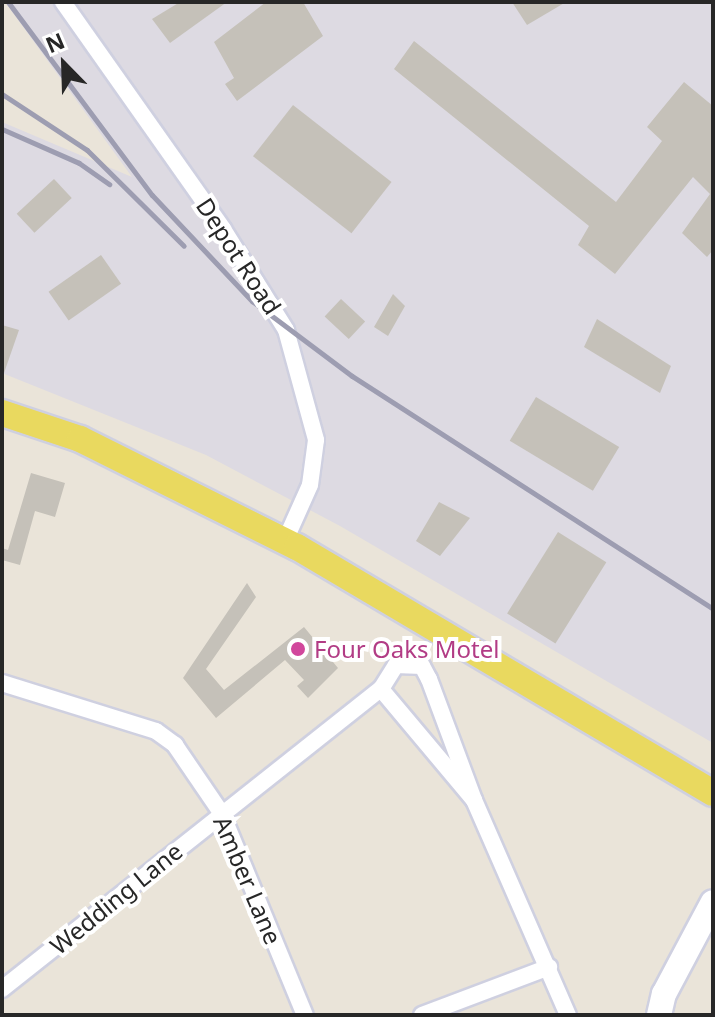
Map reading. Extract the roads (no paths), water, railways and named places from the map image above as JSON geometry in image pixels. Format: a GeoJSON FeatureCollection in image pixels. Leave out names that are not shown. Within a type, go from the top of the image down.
{"type":"FeatureCollection","features":[{"type":"Feature","properties":{"kind":"main road"},"geometry":{"type":"LineString","coordinates":[[2,413],[80,439],[285,541],[713,793]]}},
{"type":"Feature","properties":{"kind":"main road"},"geometry":{"type":"LineString","coordinates":[[659,1015],[664,994],[713,902]]}},
{"type":"Feature","properties":{"kind":"street","name":"Depot Road"},"geometry":{"type":"LineString","coordinates":[[63,2],[223,229],[286,330],[316,440],[310,485],[285,541]]}},
{"type":"Feature","properties":{"kind":"street","name":"Wedding Lane"},"geometry":{"type":"LineString","coordinates":[[2,989],[381,689],[396,665],[422,666],[474,800]]}},
{"type":"Feature","properties":{"kind":"street","name":"Amber Lane"},"geometry":{"type":"LineString","coordinates":[[2,683],[156,731],[175,745],[222,814],[305,1015]]}},
{"type":"Feature","properties":{"kind":"street"},"geometry":{"type":"LineString","coordinates":[[381,689],[474,800],[568,1015]]}},
{"type":"Feature","properties":{"kind":"street"},"geometry":{"type":"LineString","coordinates":[[422,1015],[549,967]]}},
{"type":"Feature","properties":{"kind":"railway"},"geometry":{"type":"LineString","coordinates":[[8,2],[152,195],[252,301],[352,376],[713,609]]}},
{"type":"Feature","properties":{"kind":"railway"},"geometry":{"type":"LineString","coordinates":[[2,94],[87,150],[184,246]]}},
{"type":"Feature","properties":{"kind":"railway"},"geometry":{"type":"LineString","coordinates":[[2,129],[79,163],[109,184]]}},
{"type":"Feature","properties":{"kind":"place","name":"Four Oaks Motel"},"geometry":{"type":"Point","coordinates":[298,649]}}]}
